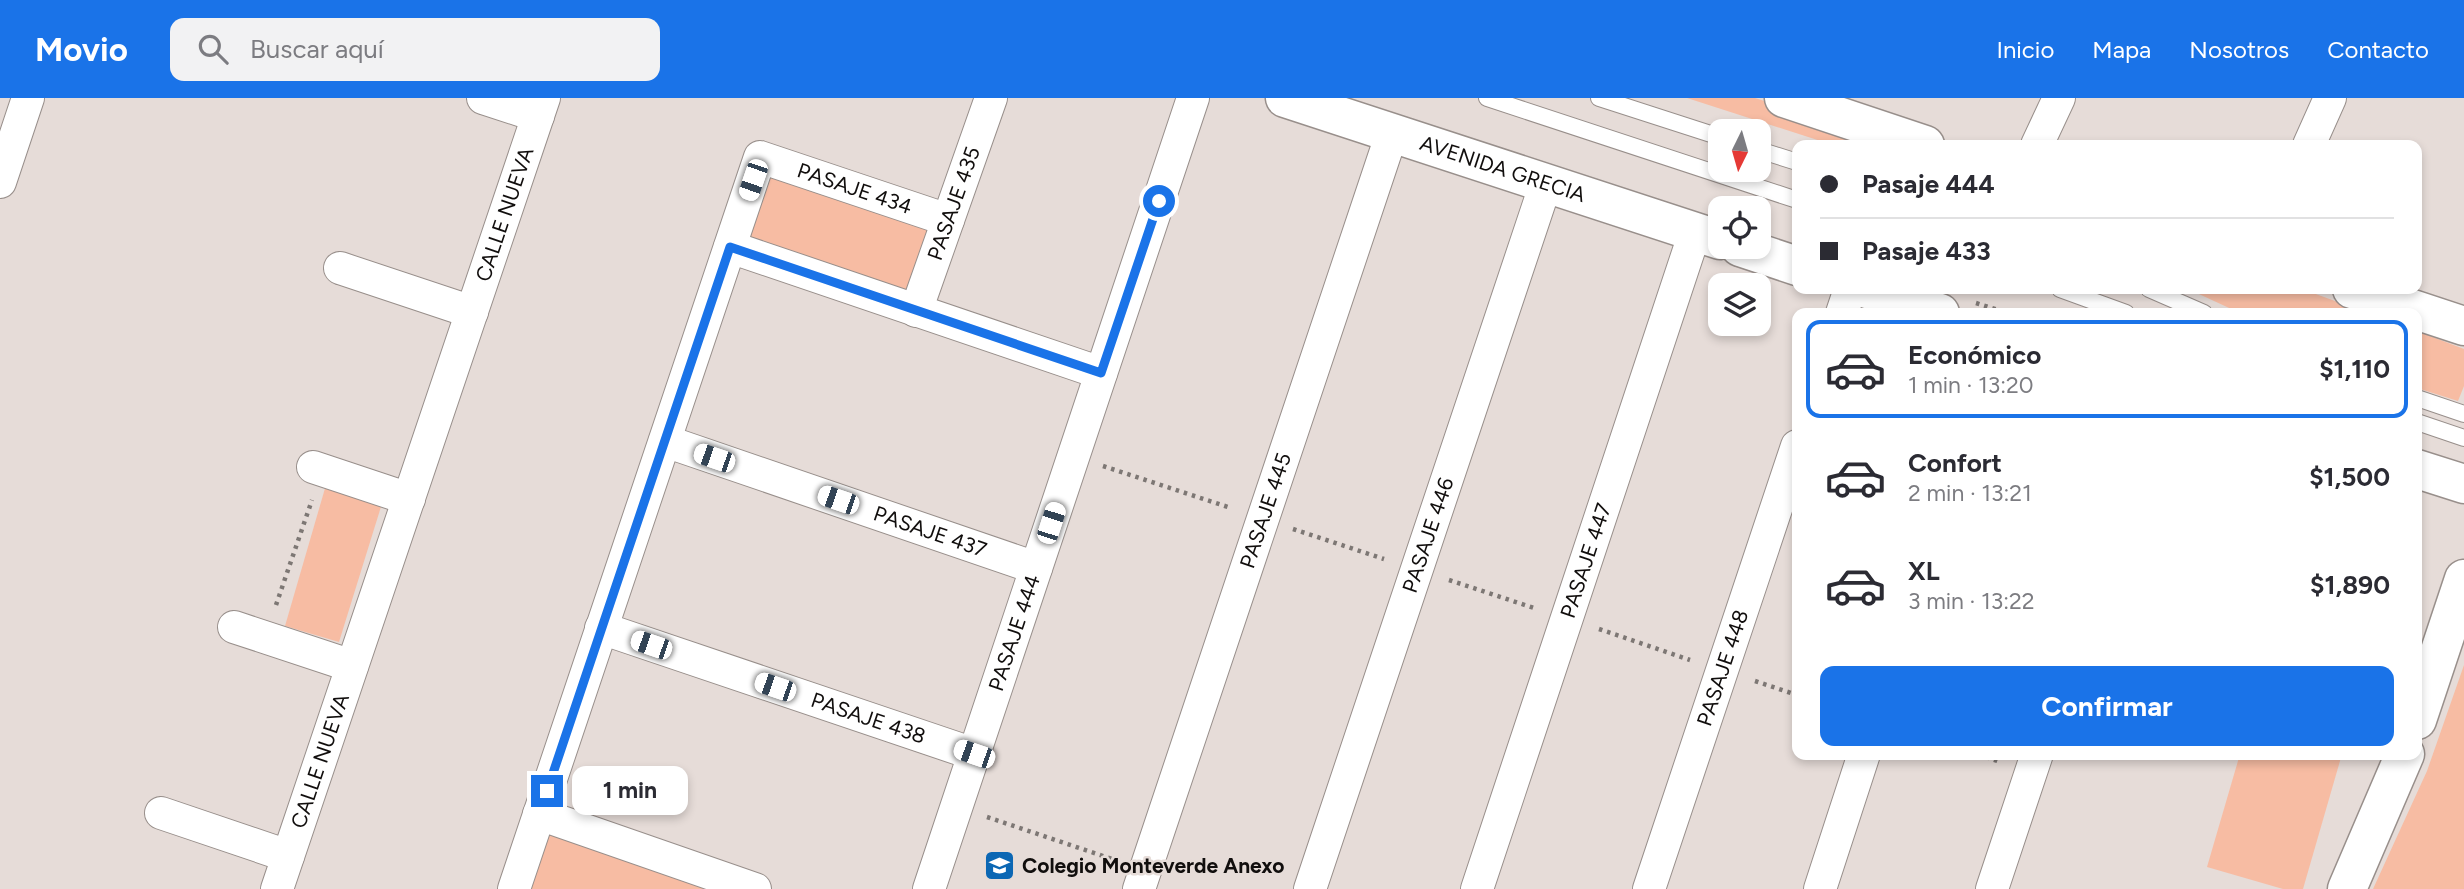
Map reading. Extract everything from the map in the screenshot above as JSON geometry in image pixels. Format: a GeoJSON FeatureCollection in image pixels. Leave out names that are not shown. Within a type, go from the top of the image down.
{"type":"FeatureCollection","features":[{"type":"Feature","properties":{"kind":"main road","name":"AVENIDA GRECIA"},"geometry":{"type":"LineString","coordinates":[[1284,98],[1708,236]]}},
{"type":"Feature","properties":{"kind":"main road"},"geometry":{"type":"LineString","coordinates":[[1784,98],[1910,140]]}},
{"type":"Feature","properties":{"kind":"main road"},"geometry":{"type":"LineString","coordinates":[[1771,257],[1792,264]]}},
{"type":"Feature","properties":{"kind":"main road"},"geometry":{"type":"LineString","coordinates":[[1882,294],[1925,308]]}},
{"type":"Feature","properties":{"kind":"main road"},"geometry":{"type":"LineString","coordinates":[[2367,294],[2410,308]]}},
{"type":"Feature","properties":{"kind":"main road"},"geometry":{"type":"LineString","coordinates":[[2422,312],[2464,326]]}},
{"type":"Feature","properties":{"kind":"main road"},"geometry":{"type":"LineString","coordinates":[[2422,471],[2464,484]]}},
{"type":"Feature","properties":{"kind":"main road"},"geometry":{"type":"LineString","coordinates":[[2422,698],[2464,579]]}},
{"type":"Feature","properties":{"kind":"main road"},"geometry":{"type":"LineString","coordinates":[[2347,889],[2402,760]]}},
{"type":"Feature","properties":{"kind":"street"},"geometry":{"type":"LineString","coordinates":[[0,182],[28,98]]}},
{"type":"Feature","properties":{"kind":"street","name":"CALLE NUEVA"},"geometry":{"type":"LineString","coordinates":[[277,889],[541,107],[483,98]]}},
{"type":"Feature","properties":{"kind":"street","name":"PASAJE 435"},"geometry":{"type":"LineString","coordinates":[[916,311],[991,98]]}},
{"type":"Feature","properties":{"kind":"street","name":"PASAJE 444"},"geometry":{"type":"LineString","coordinates":[[929,889],[1193,98]]}},
{"type":"Feature","properties":{"kind":"street"},"geometry":{"type":"LineString","coordinates":[[2039,140],[2059,98]]}},
{"type":"Feature","properties":{"kind":"street"},"geometry":{"type":"LineString","coordinates":[[2311,140],[2330,98]]}},
{"type":"Feature","properties":{"kind":"street","name":"PASAJE 445"},"geometry":{"type":"LineString","coordinates":[[1142,880],[1392,133]]}},
{"type":"Feature","properties":{"kind":"street","name":"PASAJE 434"},"geometry":{"type":"LineString","coordinates":[[730,247],[761,158],[948,220]]}},
{"type":"Feature","properties":{"kind":"street","name":"PASAJE 446"},"geometry":{"type":"LineString","coordinates":[[1310,889],[1546,183]]}},
{"type":"Feature","properties":{"kind":"street","name":"PASAJE 447"},"geometry":{"type":"LineString","coordinates":[[1477,889],[1708,236]]}},
{"type":"Feature","properties":{"kind":"street"},"geometry":{"type":"LineString","coordinates":[[514,889],[730,247],[1101,373]]}},
{"type":"Feature","properties":{"kind":"street"},"geometry":{"type":"LineString","coordinates":[[340,268],[472,312]]}},
{"type":"Feature","properties":{"kind":"street","name":"PASAJE 437"},"geometry":{"type":"LineString","coordinates":[[665,441],[1036,568]]}},
{"type":"Feature","properties":{"kind":"street","name":"PASAJE 448"},"geometry":{"type":"LineString","coordinates":[[1649,889],[1792,461]]}},
{"type":"Feature","properties":{"kind":"street"},"geometry":{"type":"LineString","coordinates":[[318,468],[409,499]]}},
{"type":"Feature","properties":{"kind":"street","name":"CALLE NUEVA"},"geometry":{"type":"LineString","coordinates":[[234,627],[352,666]]}},
{"type":"Feature","properties":{"kind":"street","name":"PASAJE 438"},"geometry":{"type":"LineString","coordinates":[[601,628],[974,754]]}},
{"type":"Feature","properties":{"kind":"street"},"geometry":{"type":"LineString","coordinates":[[1820,889],[1862,760]]}},
{"type":"Feature","properties":{"kind":"street"},"geometry":{"type":"LineString","coordinates":[[1992,889],[2035,760]]}},
{"type":"Feature","properties":{"kind":"street","name":"CALLE NUEVA"},"geometry":{"type":"LineString","coordinates":[[161,813],[288,856]]}},
{"type":"Feature","properties":{"kind":"street"},"geometry":{"type":"LineString","coordinates":[[539,814],[736,886]]}},
{"type":"Feature","properties":{"kind":"lane"},"geometry":{"type":"LineString","coordinates":[[1487,98],[1792,198]]}},
{"type":"Feature","properties":{"kind":"lane"},"geometry":{"type":"LineString","coordinates":[[1599,98],[1708,133]]}},
{"type":"Feature","properties":{"kind":"lane"},"geometry":{"type":"LineString","coordinates":[[1771,153],[1792,160]]}},
{"type":"Feature","properties":{"kind":"lane"},"geometry":{"type":"LineString","coordinates":[[2074,294],[2112,308]]}},
{"type":"Feature","properties":{"kind":"lane"},"geometry":{"type":"LineString","coordinates":[[2160,294],[2193,308]]}},
{"type":"Feature","properties":{"kind":"lane"},"geometry":{"type":"LineString","coordinates":[[2422,400],[2464,414]]}},
{"type":"Feature","properties":{"kind":"lane"},"geometry":{"type":"LineString","coordinates":[[2422,424],[2464,438]]}},
{"type":"Feature","properties":{"kind":"path"},"geometry":{"type":"LineString","coordinates":[[265,637],[318,468]]}},
{"type":"Feature","properties":{"kind":"path"},"geometry":{"type":"LineString","coordinates":[[957,807],[1142,880]]}},
{"type":"Feature","properties":{"kind":"shaded area"},"geometry":{"type":"Polygon","coordinates":[[[1687,98],[1755,98],[1885,140],[1817,140],[1771,125],[1771,119],[1752,119],[1687,98]]]}},
{"type":"Feature","properties":{"kind":"shaded area"},"geometry":{"type":"Polygon","coordinates":[[[769,167],[936,224],[910,298],[744,241],[769,167]]]}},
{"type":"Feature","properties":{"kind":"shaded area"},"geometry":{"type":"Polygon","coordinates":[[[2199,294],[2316,294],[2354,308],[2229,308],[2199,294]]]}},
{"type":"Feature","properties":{"kind":"shaded area"},"geometry":{"type":"Polygon","coordinates":[[[2422,333],[2464,349],[2464,386],[2458,401],[2422,390],[2422,333]]]}},
{"type":"Feature","properties":{"kind":"shaded area"},"geometry":{"type":"Polygon","coordinates":[[[328,478],[384,497],[339,642],[285,626],[328,478]]]}},
{"type":"Feature","properties":{"kind":"shaded area"},"geometry":{"type":"Polygon","coordinates":[[[2464,665],[2464,889],[2373,889],[2427,771],[2464,665]]]}},
{"type":"Feature","properties":{"kind":"shaded area"},"geometry":{"type":"Polygon","coordinates":[[[2238,760],[2340,760],[2303,889],[2283,889],[2207,867],[2238,760]]]}},
{"type":"Feature","properties":{"kind":"shaded area"},"geometry":{"type":"Polygon","coordinates":[[[549,831],[707,888],[707,889],[529,889],[549,831]]]}},
{"type":"Feature","properties":{"kind":"place","name":"Colegio Monteverde Anexo"},"geometry":{"type":"Point","coordinates":[999,866]}},
{"type":"Feature","properties":{"kind":"route"},"geometry":{"type":"LineString","coordinates":[[547,791],[730,247],[1101,373],[1159,201]]}}]}
